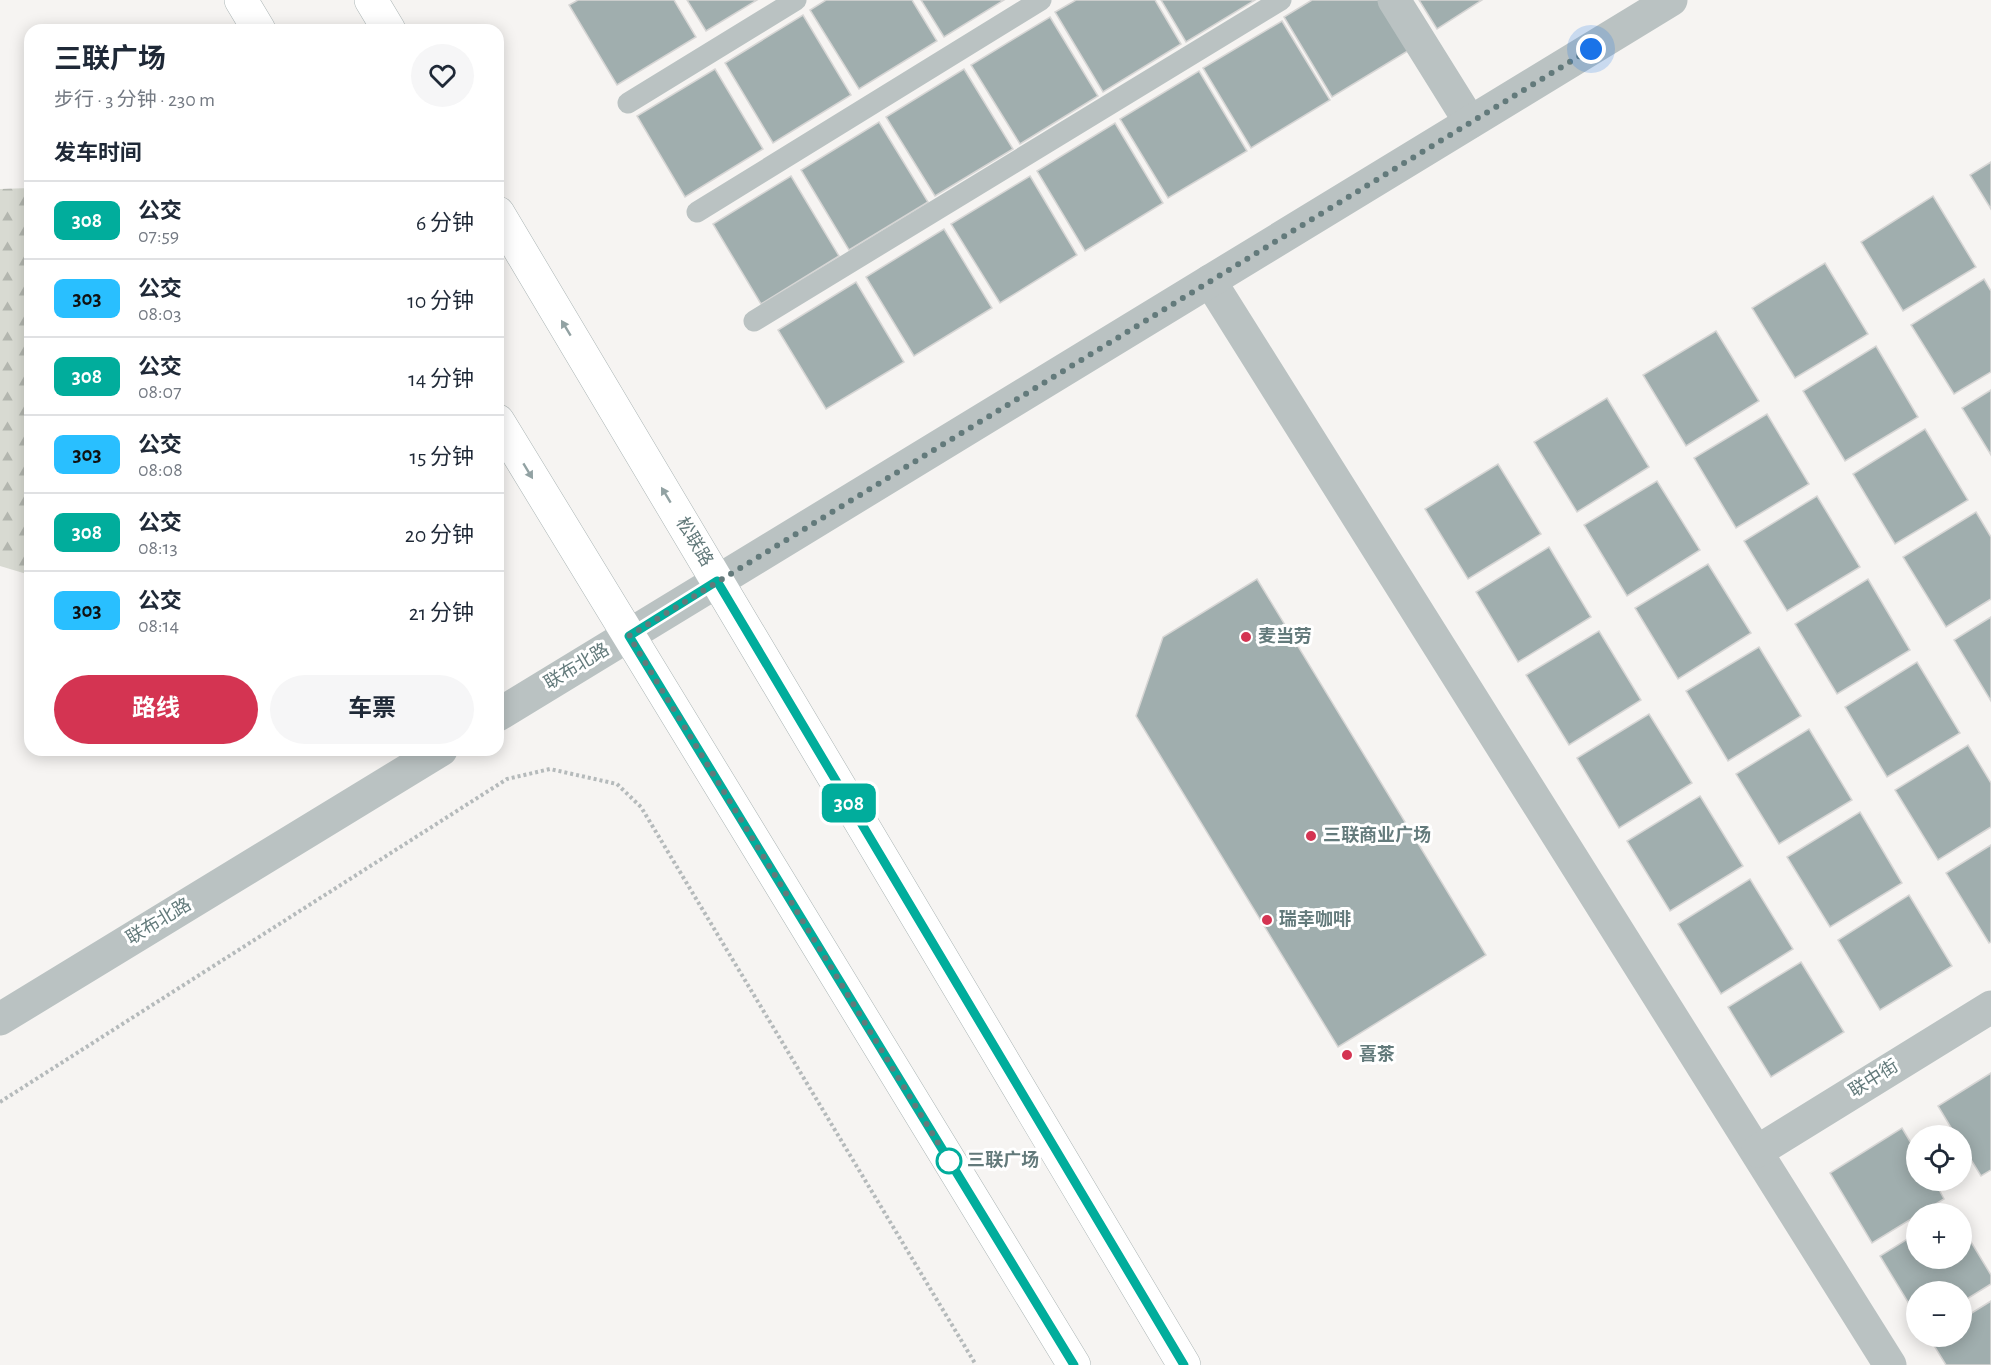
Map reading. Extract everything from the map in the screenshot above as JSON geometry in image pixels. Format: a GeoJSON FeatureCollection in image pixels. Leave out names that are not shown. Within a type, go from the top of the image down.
{"type":"FeatureCollection","features":[{"type":"Feature","properties":{"kind":"street"},"geometry":{"type":"LineString","coordinates":[[241,0],[255,24]]}},
{"type":"Feature","properties":{"kind":"street"},"geometry":{"type":"LineString","coordinates":[[371,0],[385,24]]}},
{"type":"Feature","properties":{"kind":"street"},"geometry":{"type":"LineString","coordinates":[[1394,0],[1470,122]]}},
{"type":"Feature","properties":{"kind":"street","name":"联布北路"},"geometry":{"type":"LineString","coordinates":[[504,711],[1671,0]]}},
{"type":"Feature","properties":{"kind":"street","name":"松联路"},"geometry":{"type":"LineString","coordinates":[[504,223],[1184,1365]]}},
{"type":"Feature","properties":{"kind":"street"},"geometry":{"type":"LineString","coordinates":[[1210,281],[1758,1151],[1890,1365]]}},
{"type":"Feature","properties":{"kind":"street"},"geometry":{"type":"LineString","coordinates":[[504,431],[1074,1365]]}},
{"type":"Feature","properties":{"kind":"street","name":"联布北路"},"geometry":{"type":"LineString","coordinates":[[0,1019],[431,756]]}},
{"type":"Feature","properties":{"kind":"street","name":"联中街"},"geometry":{"type":"LineString","coordinates":[[1758,1151],[1991,1007]]}},
{"type":"Feature","properties":{"kind":"lane"},"geometry":{"type":"LineString","coordinates":[[628,103],[796,0]]}},
{"type":"Feature","properties":{"kind":"lane"},"geometry":{"type":"LineString","coordinates":[[697,212],[1041,0]]}},
{"type":"Feature","properties":{"kind":"lane"},"geometry":{"type":"LineString","coordinates":[[754,321],[1281,0]]}},
{"type":"Feature","properties":{"kind":"path"},"geometry":{"type":"LineString","coordinates":[[0,1102],[507,779],[550,769],[617,784],[641,807],[976,1365]]}},
{"type":"Feature","properties":{"kind":"green space"},"geometry":{"type":"Polygon","coordinates":[[[24,188],[24,573],[0,566],[0,189],[24,188]]]}},
{"type":"Feature","properties":{"kind":"building"},"geometry":{"type":"Polygon","coordinates":[[[578,0],[674,0],[696,37],[617,85],[569,5],[578,0]]]}},
{"type":"Feature","properties":{"kind":"building"},"geometry":{"type":"Polygon","coordinates":[[[687,0],[757,0],[706,31],[687,0]]]}},
{"type":"Feature","properties":{"kind":"building"},"geometry":{"type":"Polygon","coordinates":[[[826,0],[912,0],[937,41],[859,89],[810,10],[826,0]]]}},
{"type":"Feature","properties":{"kind":"building"},"geometry":{"type":"Polygon","coordinates":[[[921,0],[1004,0],[944,37],[921,0]]]}},
{"type":"Feature","properties":{"kind":"building"},"geometry":{"type":"Polygon","coordinates":[[[1076,0],[1155,0],[1181,44],[1103,92],[1055,12],[1076,0]]]}},
{"type":"Feature","properties":{"kind":"building"},"geometry":{"type":"Polygon","coordinates":[[[1161,0],[1255,0],[1186,42],[1161,0]]]}},
{"type":"Feature","properties":{"kind":"building"},"geometry":{"type":"Polygon","coordinates":[[[1312,0],[1381,0],[1411,49],[1332,97],[1284,17],[1312,0]]]}},
{"type":"Feature","properties":{"kind":"building"},"geometry":{"type":"Polygon","coordinates":[[[1419,0],[1482,0],[1437,29],[1419,0]]]}},
{"type":"Feature","properties":{"kind":"building"},"geometry":{"type":"Polygon","coordinates":[[[803,15],[851,95],[773,143],[725,63],[803,15]]]}},
{"type":"Feature","properties":{"kind":"building"},"geometry":{"type":"Polygon","coordinates":[[[1050,17],[1098,96],[1020,144],[971,65],[1050,17]]]}},
{"type":"Feature","properties":{"kind":"building"},"geometry":{"type":"Polygon","coordinates":[[[1282,21],[1330,100],[1251,148],[1203,68],[1282,21]]]}},
{"type":"Feature","properties":{"kind":"building"},"geometry":{"type":"Polygon","coordinates":[[[715,69],[763,149],[685,197],[637,116],[715,69]]]}},
{"type":"Feature","properties":{"kind":"building"},"geometry":{"type":"Polygon","coordinates":[[[964,69],[1013,149],[935,196],[886,117],[964,69]]]}},
{"type":"Feature","properties":{"kind":"building"},"geometry":{"type":"Polygon","coordinates":[[[1199,71],[1247,151],[1168,198],[1120,119],[1199,71]]]}},
{"type":"Feature","properties":{"kind":"building"},"geometry":{"type":"Polygon","coordinates":[[[879,122],[928,202],[849,250],[801,170],[879,122]]]}},
{"type":"Feature","properties":{"kind":"building"},"geometry":{"type":"Polygon","coordinates":[[[1115,123],[1163,203],[1085,251],[1037,171],[1115,123]]]}},
{"type":"Feature","properties":{"kind":"building"},"geometry":{"type":"Polygon","coordinates":[[[1991,162],[1991,209],[1970,175],[1991,162]]]}},
{"type":"Feature","properties":{"kind":"building"},"geometry":{"type":"Polygon","coordinates":[[[791,176],[839,256],[761,304],[713,224],[791,176]]]}},
{"type":"Feature","properties":{"kind":"building"},"geometry":{"type":"Polygon","coordinates":[[[1030,176],[1077,255],[1000,303],[951,224],[1030,176]]]}},
{"type":"Feature","properties":{"kind":"building"},"geometry":{"type":"Polygon","coordinates":[[[1933,196],[1976,267],[1903,311],[1861,242],[1933,196]]]}},
{"type":"Feature","properties":{"kind":"building"},"geometry":{"type":"Polygon","coordinates":[[[944,229],[992,308],[914,356],[866,277],[944,229]]]}},
{"type":"Feature","properties":{"kind":"building"},"geometry":{"type":"Polygon","coordinates":[[[1825,263],[1868,334],[1795,378],[1752,308],[1825,263]]]}},
{"type":"Feature","properties":{"kind":"building"},"geometry":{"type":"Polygon","coordinates":[[[1984,279],[1991,291],[1991,372],[1954,394],[1911,325],[1984,279]]]}},
{"type":"Feature","properties":{"kind":"building"},"geometry":{"type":"Polygon","coordinates":[[[856,282],[904,362],[826,409],[778,330],[856,282]]]}},
{"type":"Feature","properties":{"kind":"building"},"geometry":{"type":"Polygon","coordinates":[[[1716,331],[1759,401],[1686,446],[1643,375],[1716,331]]]}},
{"type":"Feature","properties":{"kind":"building"},"geometry":{"type":"Polygon","coordinates":[[[1876,346],[1918,417],[1845,461],[1803,391],[1876,346]]]}},
{"type":"Feature","properties":{"kind":"building"},"geometry":{"type":"Polygon","coordinates":[[[1991,390],[1991,455],[1962,408],[1991,390]]]}},
{"type":"Feature","properties":{"kind":"building"},"geometry":{"type":"Polygon","coordinates":[[[1607,398],[1649,467],[1577,512],[1534,442],[1607,398]]]}},
{"type":"Feature","properties":{"kind":"building"},"geometry":{"type":"Polygon","coordinates":[[[1767,414],[1809,484],[1736,528],[1694,458],[1767,414]]]}},
{"type":"Feature","properties":{"kind":"building"},"geometry":{"type":"Polygon","coordinates":[[[1925,429],[1968,500],[1895,544],[1853,474],[1925,429]]]}},
{"type":"Feature","properties":{"kind":"building"},"geometry":{"type":"Polygon","coordinates":[[[1498,464],[1541,534],[1468,579],[1425,509],[1498,464]]]}},
{"type":"Feature","properties":{"kind":"building"},"geometry":{"type":"Polygon","coordinates":[[[1657,481],[1700,550],[1627,596],[1584,525],[1657,481]]]}},
{"type":"Feature","properties":{"kind":"building"},"geometry":{"type":"Polygon","coordinates":[[[1817,496],[1860,567],[1787,611],[1744,541],[1817,496]]]}},
{"type":"Feature","properties":{"kind":"building"},"geometry":{"type":"Polygon","coordinates":[[[1976,512],[1991,537],[1991,599],[1946,627],[1903,557],[1976,512]]]}},
{"type":"Feature","properties":{"kind":"building"},"geometry":{"type":"Polygon","coordinates":[[[1549,547],[1591,617],[1518,662],[1476,592],[1549,547]]]}},
{"type":"Feature","properties":{"kind":"building"},"geometry":{"type":"Polygon","coordinates":[[[1708,564],[1751,633],[1678,679],[1635,608],[1708,564]]]}},
{"type":"Feature","properties":{"kind":"building","name":"三联商业广场"},"geometry":{"type":"Polygon","coordinates":[[[1257,579],[1486,955],[1338,1047],[1136,716],[1163,637],[1257,579]]]}},
{"type":"Feature","properties":{"kind":"building"},"geometry":{"type":"Polygon","coordinates":[[[1868,579],[1910,650],[1837,694],[1795,624],[1868,579]]]}},
{"type":"Feature","properties":{"kind":"building"},"geometry":{"type":"Polygon","coordinates":[[[1991,617],[1991,701],[1954,640],[1991,617]]]}},
{"type":"Feature","properties":{"kind":"building"},"geometry":{"type":"Polygon","coordinates":[[[1599,631],[1641,700],[1569,745],[1526,675],[1599,631]]]}},
{"type":"Feature","properties":{"kind":"building"},"geometry":{"type":"Polygon","coordinates":[[[1759,647],[1801,716],[1728,761],[1686,691],[1759,647]]]}},
{"type":"Feature","properties":{"kind":"building"},"geometry":{"type":"Polygon","coordinates":[[[1917,662],[1960,733],[1887,777],[1845,707],[1917,662]]]}},
{"type":"Feature","properties":{"kind":"building"},"geometry":{"type":"Polygon","coordinates":[[[1649,714],[1692,783],[1619,828],[1577,758],[1649,714]]]}},
{"type":"Feature","properties":{"kind":"building"},"geometry":{"type":"Polygon","coordinates":[[[1809,729],[1852,800],[1779,844],[1736,774],[1809,729]]]}},
{"type":"Feature","properties":{"kind":"building"},"geometry":{"type":"Polygon","coordinates":[[[1968,745],[1991,783],[1991,827],[1938,860],[1895,790],[1968,745]]]}},
{"type":"Feature","properties":{"kind":"building"},"geometry":{"type":"Polygon","coordinates":[[[1700,796],[1743,866],[1670,911],[1627,841],[1700,796]]]}},
{"type":"Feature","properties":{"kind":"building"},"geometry":{"type":"Polygon","coordinates":[[[1860,812],[1902,883],[1830,927],[1787,857],[1860,812]]]}},
{"type":"Feature","properties":{"kind":"building"},"geometry":{"type":"Polygon","coordinates":[[[1991,845],[1991,942],[1989,943],[1946,873],[1991,845]]]}},
{"type":"Feature","properties":{"kind":"building"},"geometry":{"type":"Polygon","coordinates":[[[1750,879],[1793,949],[1721,994],[1678,924],[1750,879]]]}},
{"type":"Feature","properties":{"kind":"building"},"geometry":{"type":"Polygon","coordinates":[[[1909,895],[1952,966],[1880,1010],[1838,940],[1909,895]]]}},
{"type":"Feature","properties":{"kind":"building"},"geometry":{"type":"Polygon","coordinates":[[[1801,962],[1844,1032],[1771,1077],[1728,1007],[1801,962]]]}},
{"type":"Feature","properties":{"kind":"building"},"geometry":{"type":"Polygon","coordinates":[[[1991,1073],[1991,1170],[1981,1176],[1972,1161],[1972,1125],[1949,1125],[1938,1106],[1991,1073]]]}},
{"type":"Feature","properties":{"kind":"building"},"geometry":{"type":"Polygon","coordinates":[[[1902,1128],[1906,1135],[1906,1191],[1940,1191],[1944,1199],[1937,1203],[1906,1203],[1906,1222],[1872,1243],[1830,1173],[1902,1128]]]}},
{"type":"Feature","properties":{"kind":"building"},"geometry":{"type":"Polygon","coordinates":[[[1906,1240],[1906,1269],[1972,1269],[1972,1244],[1991,1275],[1991,1284],[1972,1296],[1972,1281],[1906,1281],[1906,1299],[1880,1256],[1906,1240]]]}},
{"type":"Feature","properties":{"kind":"building"},"geometry":{"type":"Polygon","coordinates":[[[1991,1301],[1991,1365],[1946,1365],[1935,1347],[1972,1347],[1972,1313],[1991,1301]]]}},
{"type":"Feature","properties":{"kind":"bus line","name":"308"},"geometry":{"type":"LineString","coordinates":[[1074,1365],[629,636],[717,581],[1184,1365]]}},
{"type":"Feature","properties":{"kind":"place","name":"麦当劳"},"geometry":{"type":"Point","coordinates":[1246,637]}},
{"type":"Feature","properties":{"kind":"place","name":"三联商业广场"},"geometry":{"type":"Point","coordinates":[1311,836]}},
{"type":"Feature","properties":{"kind":"place","name":"瑞幸咖啡"},"geometry":{"type":"Point","coordinates":[1267,920]}},
{"type":"Feature","properties":{"kind":"place","name":"喜茶"},"geometry":{"type":"Point","coordinates":[1347,1055]}},
{"type":"Feature","properties":{"kind":"place","name":"三联广场"},"geometry":{"type":"Point","coordinates":[949,1161]}},
{"type":"Feature","properties":{"kind":"route"},"geometry":{"type":"LineString","coordinates":[[949,1161],[629,636],[1591,49]]}}]}
